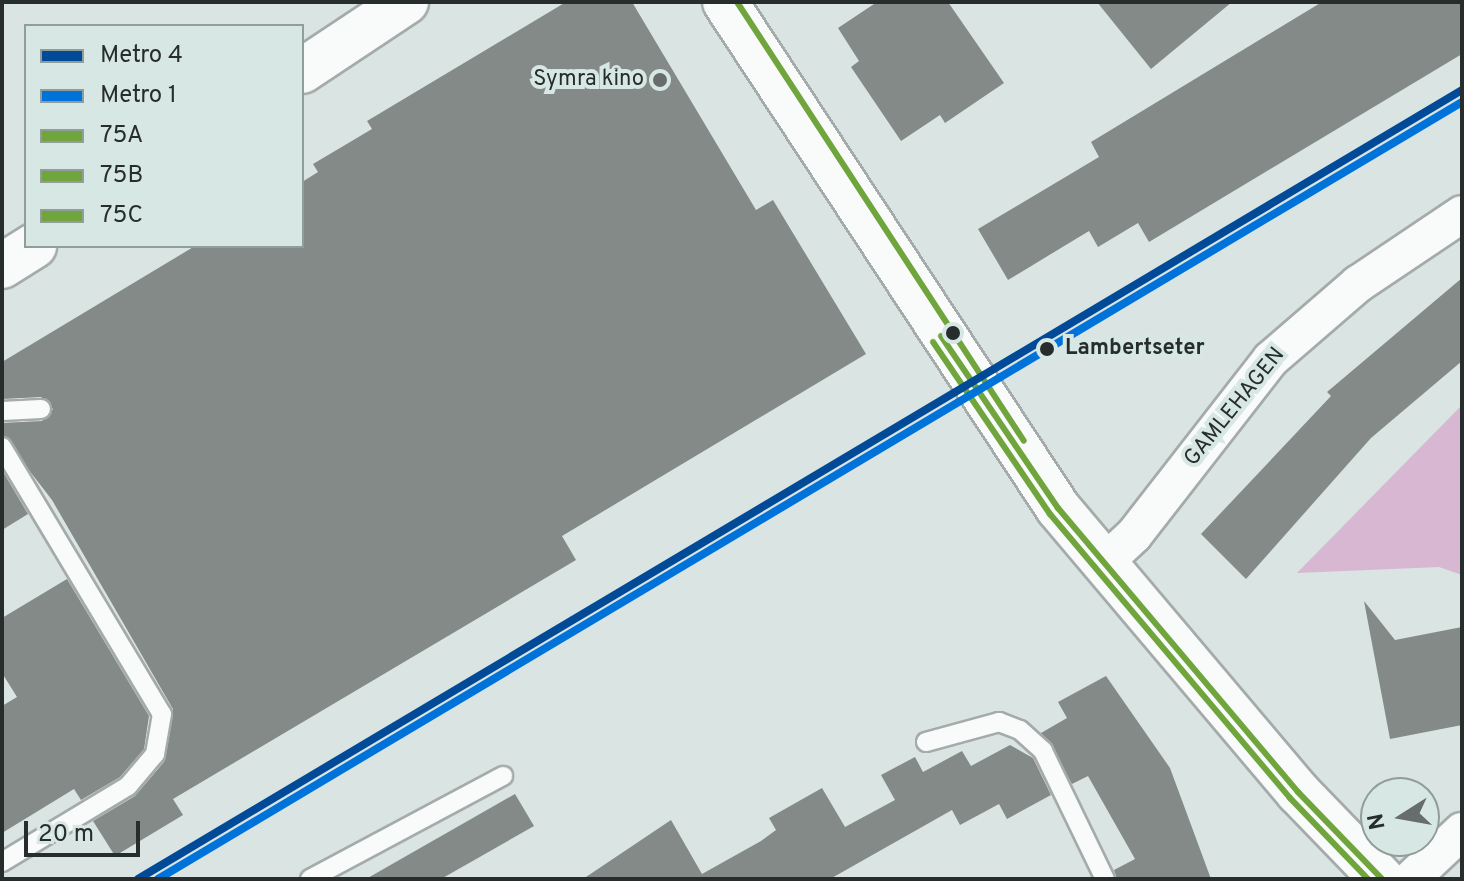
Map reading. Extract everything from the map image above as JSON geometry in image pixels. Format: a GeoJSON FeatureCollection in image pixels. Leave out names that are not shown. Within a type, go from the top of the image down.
{"type":"FeatureCollection","features":[{"type":"Feature","properties":{"kind":"main road"},"geometry":{"type":"LineString","coordinates":[[304,70],[406,2]]}},
{"type":"Feature","properties":{"kind":"main road"},"geometry":{"type":"LineString","coordinates":[[725,2],[941,336],[1016,446],[1104,563],[1384,877]]}},
{"type":"Feature","properties":{"kind":"main road"},"geometry":{"type":"LineString","coordinates":[[2,266],[31,248]]}},
{"type":"Feature","properties":{"kind":"street","name":"GAMLEHAGEN"},"geometry":{"type":"LineString","coordinates":[[1104,563],[1134,535],[1271,359],[1358,284],[1462,214]]}},
{"type":"Feature","properties":{"kind":"street"},"geometry":{"type":"LineString","coordinates":[[1384,877],[1462,831]]}},
{"type":"Feature","properties":{"kind":"lane"},"geometry":{"type":"LineString","coordinates":[[6,404],[41,409]]}},
{"type":"Feature","properties":{"kind":"lane"},"geometry":{"type":"LineString","coordinates":[[2,447],[162,714],[155,754],[128,786],[2,862]]}},
{"type":"Feature","properties":{"kind":"lane"},"geometry":{"type":"LineString","coordinates":[[926,742],[999,722],[1020,730],[1043,751],[1105,879]]}},
{"type":"Feature","properties":{"kind":"lane"},"geometry":{"type":"LineString","coordinates":[[310,879],[503,776]]}},
{"type":"Feature","properties":{"kind":"shaded area"},"geometry":{"type":"Polygon","coordinates":[[[1462,405],[1462,575],[1439,567],[1297,573],[1462,405]]]}},
{"type":"Feature","properties":{"kind":"building"},"geometry":{"type":"Polygon","coordinates":[[[566,2],[632,2],[756,210],[773,200],[866,354],[562,536],[576,560],[173,799],[183,815],[115,856],[93,821],[135,796],[164,762],[173,709],[52,500],[2,435],[2,423],[42,421],[53,409],[41,397],[2,399],[2,362],[192,248],[304,248],[304,181],[318,172],[313,164],[372,129],[367,121],[566,2]]]}},
{"type":"Feature","properties":{"kind":"building"},"geometry":{"type":"Polygon","coordinates":[[[877,2],[948,2],[1004,83],[945,123],[940,115],[901,141],[851,67],[859,61],[838,28],[877,2]]]}},
{"type":"Feature","properties":{"kind":"building"},"geometry":{"type":"Polygon","coordinates":[[[1097,2],[1232,2],[1151,69],[1097,2]]]}},
{"type":"Feature","properties":{"kind":"building"},"geometry":{"type":"Polygon","coordinates":[[[1322,2],[1462,2],[1462,54],[1149,242],[1138,223],[1098,247],[1089,231],[1008,280],[978,229],[1099,157],[1091,142],[1322,2]]]}},
{"type":"Feature","properties":{"kind":"building"},"geometry":{"type":"Polygon","coordinates":[[[1462,278],[1462,361],[1371,438],[1246,579],[1201,534],[1331,396],[1327,392],[1462,278]]]}},
{"type":"Feature","properties":{"kind":"building"},"geometry":{"type":"Polygon","coordinates":[[[2,470],[28,514],[2,530],[2,470]]]}},
{"type":"Feature","properties":{"kind":"building"},"geometry":{"type":"Polygon","coordinates":[[[67,579],[149,716],[144,749],[120,777],[81,800],[74,789],[2,833],[2,706],[17,697],[2,673],[2,618],[67,579]]]}},
{"type":"Feature","properties":{"kind":"building"},"geometry":{"type":"Polygon","coordinates":[[[1364,601],[1395,640],[1462,627],[1462,725],[1390,739],[1364,601]]]}},
{"type":"Feature","properties":{"kind":"building"},"geometry":{"type":"Polygon","coordinates":[[[1106,676],[1170,768],[1211,879],[1117,879],[1114,870],[1135,859],[1088,776],[1072,784],[1041,733],[1067,718],[1058,702],[1106,676]]]}},
{"type":"Feature","properties":{"kind":"building"},"geometry":{"type":"Polygon","coordinates":[[[1010,745],[1033,758],[1051,795],[1007,819],[999,804],[960,825],[952,810],[830,879],[583,879],[671,820],[702,874],[761,841],[776,830],[769,818],[822,788],[845,827],[895,800],[881,775],[915,757],[923,772],[962,751],[971,766],[1010,745]]]}},
{"type":"Feature","properties":{"kind":"building"},"geometry":{"type":"Polygon","coordinates":[[[515,794],[534,826],[441,879],[366,879],[515,794]]]}},
{"type":"Feature","properties":{"kind":"metro line","name":"4"},"geometry":{"type":"LineString","coordinates":[[138,879],[1462,90]]}},
{"type":"Feature","properties":{"kind":"metro line","name":"1"},"geometry":{"type":"LineString","coordinates":[[158,879],[1462,102]]}},
{"type":"Feature","properties":{"kind":"transit line","name":"75C"},"geometry":{"type":"LineString","coordinates":[[737,2],[1024,441]]}},
{"type":"Feature","properties":{"kind":"transit line","name":"75A"},"geometry":{"type":"LineString","coordinates":[[941,336],[1058,508],[1298,792],[1382,879]]}},
{"type":"Feature","properties":{"kind":"transit line","name":"75B"},"geometry":{"type":"LineString","coordinates":[[933,342],[1050,514],[1290,798],[1368,879]]}},
{"type":"Feature","properties":{"kind":"place","name":"Symra kino"},"geometry":{"type":"Point","coordinates":[660,80]}},
{"type":"Feature","properties":{"kind":"place","name":"Lambertseter"},"geometry":{"type":"Point","coordinates":[1047,349]}}]}
